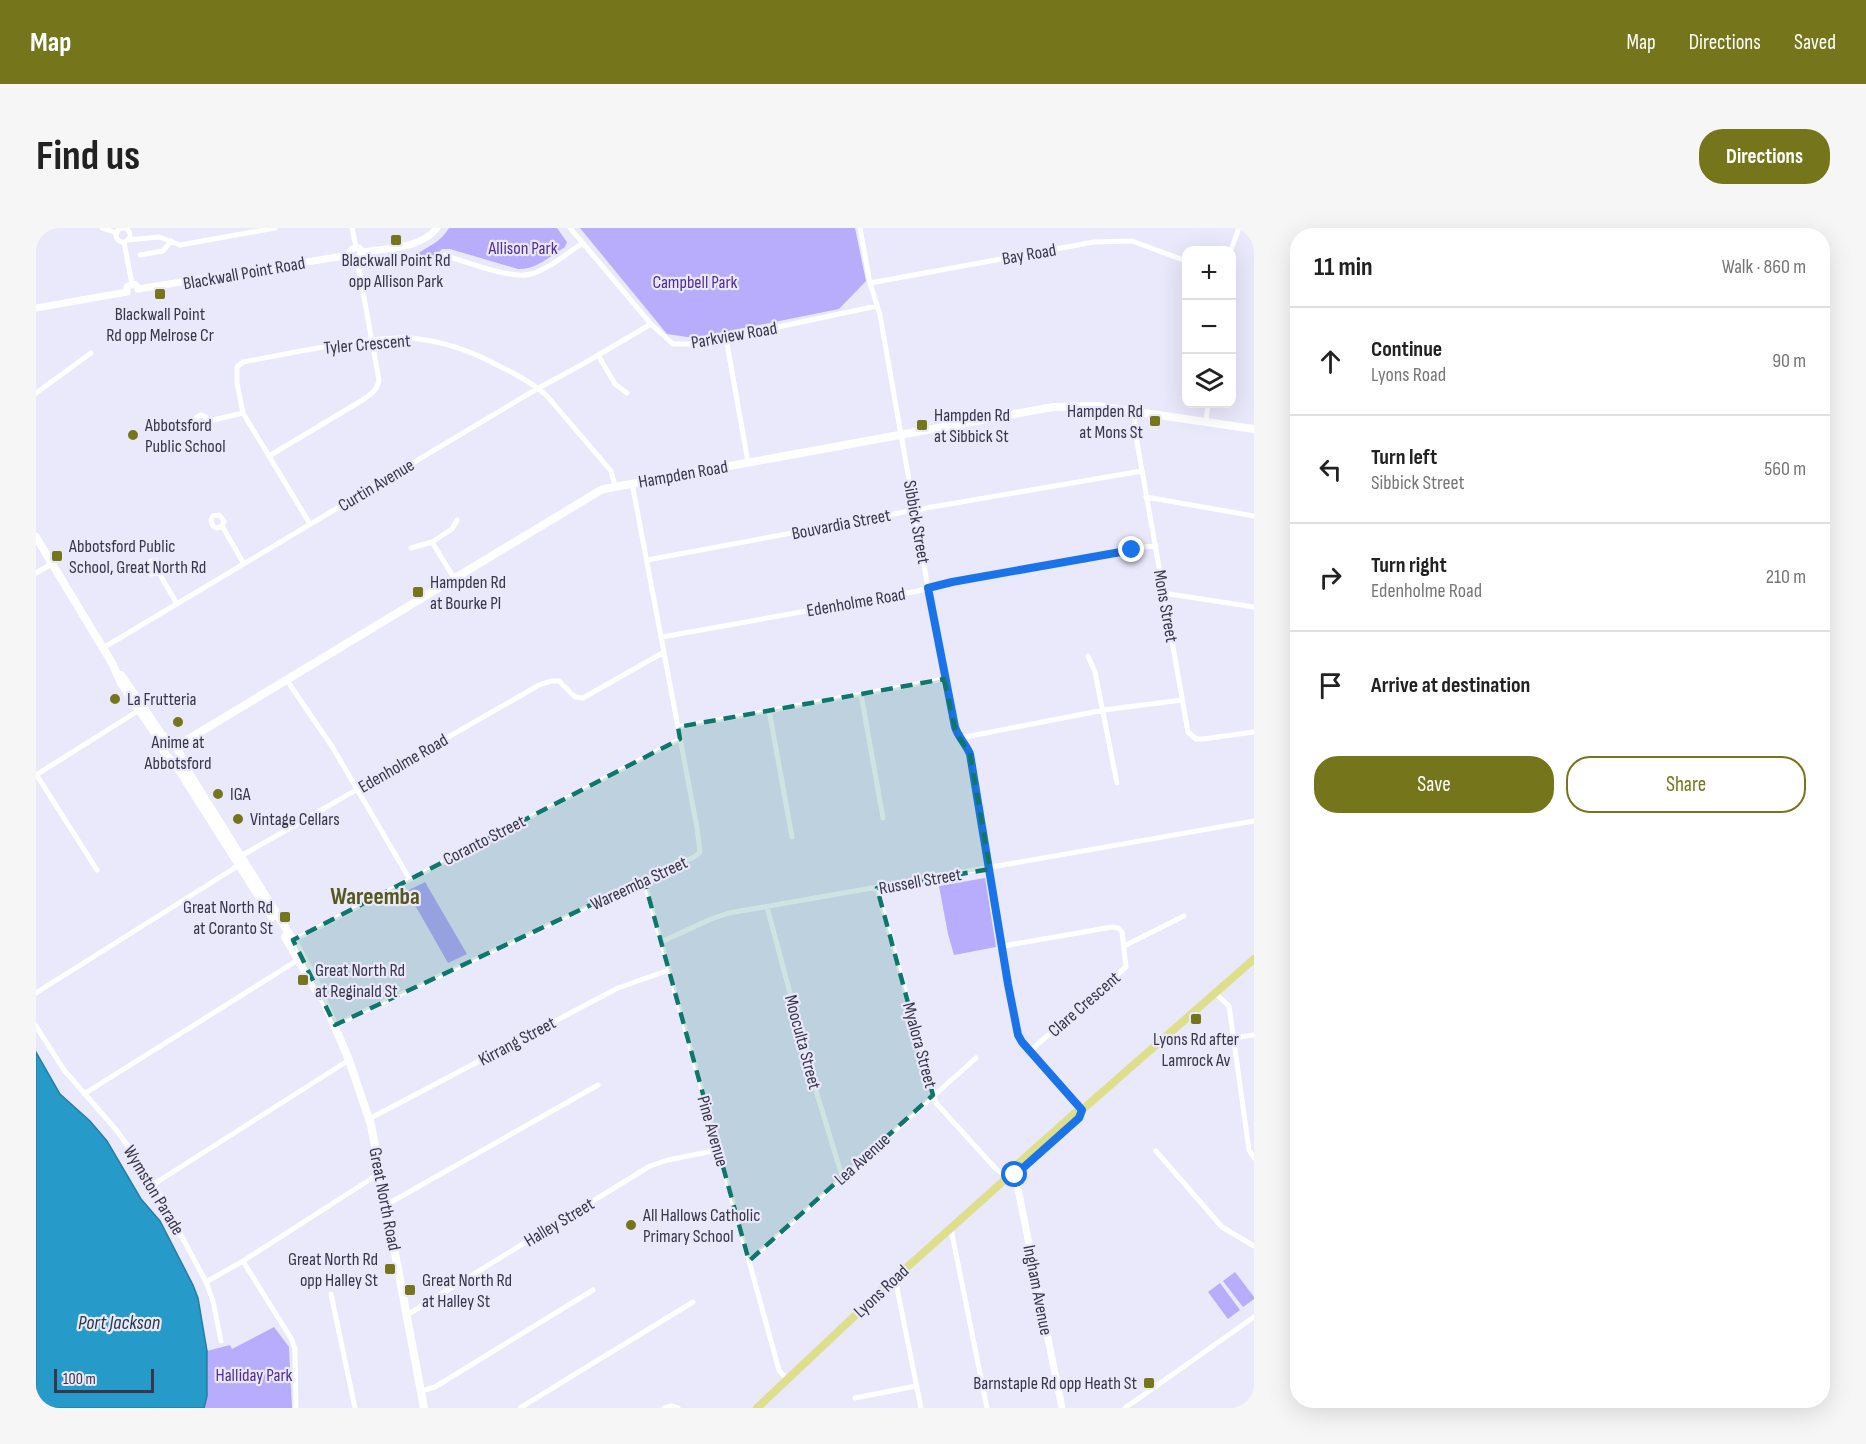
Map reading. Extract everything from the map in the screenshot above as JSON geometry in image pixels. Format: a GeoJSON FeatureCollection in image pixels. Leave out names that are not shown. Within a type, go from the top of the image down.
{"type":"FeatureCollection","features":[{"type":"Feature","properties":{"kind":"main road","name":"Hampden Road"},"geometry":{"type":"LineString","coordinates":[[175,747],[601,490],[1063,406],[1097,406],[1254,429]]}},
{"type":"Feature","properties":{"kind":"main road","name":"Great North Road"},"geometry":{"type":"LineString","coordinates":[[36,537],[112,663],[121,683],[162,735],[175,747],[240,860],[291,942],[309,981],[335,1025],[369,1119],[424,1408]]}},
{"type":"Feature","properties":{"kind":"main road","name":"Great North Road"},"geometry":{"type":"LineString","coordinates":[[142,709],[166,753],[240,860]]}},
{"type":"Feature","properties":{"kind":"main road"},"geometry":{"type":"LineString","coordinates":[[166,745],[175,747],[173,757],[166,753],[166,745]]}},
{"type":"Feature","properties":{"kind":"main road","name":"Lyons Road"},"geometry":{"type":"LineString","coordinates":[[757,1408],[895,1278],[1008,1177],[1015,1175],[1079,1118],[1082,1110],[1254,959]]}},
{"type":"Feature","properties":{"kind":"street"},"geometry":{"type":"LineString","coordinates":[[102,228],[117,233]]}},
{"type":"Feature","properties":{"kind":"street"},"geometry":{"type":"LineString","coordinates":[[117,233],[124,228],[130,234],[126,241],[132,284]]}},
{"type":"Feature","properties":{"kind":"street"},"geometry":{"type":"LineString","coordinates":[[117,233],[118,239],[126,241],[159,237],[180,245],[275,228]]}},
{"type":"Feature","properties":{"kind":"street"},"geometry":{"type":"LineString","coordinates":[[269,456],[373,393],[379,380],[352,228]]}},
{"type":"Feature","properties":{"kind":"street"},"geometry":{"type":"LineString","coordinates":[[358,253],[418,242],[429,237],[437,228]]}},
{"type":"Feature","properties":{"kind":"street","name":"Parkview Road"},"geometry":{"type":"LineString","coordinates":[[570,228],[651,324],[674,344],[726,338],[877,306]]}},
{"type":"Feature","properties":{"kind":"street","name":"Sibbick Street"},"geometry":{"type":"LineString","coordinates":[[860,228],[915,510],[944,679],[955,727],[970,754],[1018,1035],[1082,1110]]}},
{"type":"Feature","properties":{"kind":"street"},"geometry":{"type":"LineString","coordinates":[[1232,246],[1239,228]]}},
{"type":"Feature","properties":{"kind":"street"},"geometry":{"type":"LineString","coordinates":[[140,255],[163,251],[171,241]]}},
{"type":"Feature","properties":{"kind":"street","name":"Bay Road"},"geometry":{"type":"LineString","coordinates":[[870,283],[1094,242],[1132,241],[1182,260]]}},
{"type":"Feature","properties":{"kind":"street"},"geometry":{"type":"LineString","coordinates":[[444,255],[516,276],[529,275],[583,243]]}},
{"type":"Feature","properties":{"kind":"street","name":"Blackwall Point Road"},"geometry":{"type":"LineString","coordinates":[[138,289],[350,255],[352,258],[358,253]]}},
{"type":"Feature","properties":{"kind":"street"},"geometry":{"type":"LineString","coordinates":[[36,308],[127,292],[133,295],[138,289],[132,284]]}},
{"type":"Feature","properties":{"kind":"street"},"geometry":{"type":"LineString","coordinates":[[127,292],[128,287],[132,284]]}},
{"type":"Feature","properties":{"kind":"street","name":"Curtin Avenue"},"geometry":{"type":"LineString","coordinates":[[103,648],[538,388],[651,324]]}},
{"type":"Feature","properties":{"kind":"street","name":"Tyler Crescent"},"geometry":{"type":"LineString","coordinates":[[310,524],[243,413],[237,367],[243,362],[372,340],[413,338],[478,355],[538,388],[611,471],[615,486]]}},
{"type":"Feature","properties":{"kind":"street"},"geometry":{"type":"LineString","coordinates":[[726,338],[748,462]]}},
{"type":"Feature","properties":{"kind":"street"},"geometry":{"type":"LineString","coordinates":[[36,393],[91,353]]}},
{"type":"Feature","properties":{"kind":"street"},"geometry":{"type":"LineString","coordinates":[[598,355],[615,384],[627,393]]}},
{"type":"Feature","properties":{"kind":"street"},"geometry":{"type":"LineString","coordinates":[[1206,422],[1208,408]]}},
{"type":"Feature","properties":{"kind":"street","name":"Mons Street"},"geometry":{"type":"LineString","coordinates":[[1136,412],[1134,425],[1187,729],[1196,739],[1254,732]]}},
{"type":"Feature","properties":{"kind":"street"},"geometry":{"type":"LineString","coordinates":[[208,420],[243,413]]}},
{"type":"Feature","properties":{"kind":"street","name":"Bouvardia Street"},"geometry":{"type":"LineString","coordinates":[[647,560],[1142,471]]}},
{"type":"Feature","properties":{"kind":"street","name":"Wareemba Street"},"geometry":{"type":"LineString","coordinates":[[335,1025],[696,856],[700,852],[632,483]]}},
{"type":"Feature","properties":{"kind":"street"},"geometry":{"type":"LineString","coordinates":[[1146,497],[1254,516]]}},
{"type":"Feature","properties":{"kind":"street"},"geometry":{"type":"LineString","coordinates":[[411,548],[432,542],[452,529],[457,520]]}},
{"type":"Feature","properties":{"kind":"street"},"geometry":{"type":"LineString","coordinates":[[222,526],[244,564]]}},
{"type":"Feature","properties":{"kind":"street"},"geometry":{"type":"LineString","coordinates":[[432,542],[454,578]]}},
{"type":"Feature","properties":{"kind":"street","name":"Edenholme Road"},"geometry":{"type":"LineString","coordinates":[[662,637],[1156,545]]}},
{"type":"Feature","properties":{"kind":"street"},"geometry":{"type":"LineString","coordinates":[[36,573],[53,563]]}},
{"type":"Feature","properties":{"kind":"street"},"geometry":{"type":"LineString","coordinates":[[159,573],[177,604]]}},
{"type":"Feature","properties":{"kind":"street"},"geometry":{"type":"LineString","coordinates":[[1163,593],[1254,607]]}},
{"type":"Feature","properties":{"kind":"street","name":"Edenholme Road"},"geometry":{"type":"LineString","coordinates":[[36,993],[240,860],[357,789],[544,682],[559,681],[575,697],[583,698],[664,652]]}},
{"type":"Feature","properties":{"kind":"street"},"geometry":{"type":"LineString","coordinates":[[1088,656],[1095,672],[1104,710],[1117,783]]}},
{"type":"Feature","properties":{"kind":"street"},"geometry":{"type":"LineString","coordinates":[[286,679],[324,734],[409,878]]}},
{"type":"Feature","properties":{"kind":"street"},"geometry":{"type":"LineString","coordinates":[[678,727],[944,679]]}},
{"type":"Feature","properties":{"kind":"street"},"geometry":{"type":"LineString","coordinates":[[861,694],[883,818]]}},
{"type":"Feature","properties":{"kind":"street"},"geometry":{"type":"LineString","coordinates":[[960,738],[1104,710],[1182,700]]}},
{"type":"Feature","properties":{"kind":"street"},"geometry":{"type":"LineString","coordinates":[[97,870],[36,774],[142,709]]}},
{"type":"Feature","properties":{"kind":"street"},"geometry":{"type":"LineString","coordinates":[[770,710],[792,837]]}},
{"type":"Feature","properties":{"kind":"street","name":"Coranto Street"},"geometry":{"type":"LineString","coordinates":[[291,942],[409,878],[680,739]]}},
{"type":"Feature","properties":{"kind":"street","name":"Russell Street"},"geometry":{"type":"LineString","coordinates":[[661,942],[720,915],[1254,821]]}},
{"type":"Feature","properties":{"kind":"street","name":"Pine Avenue"},"geometry":{"type":"LineString","coordinates":[[644,880],[779,1370],[787,1380]]}},
{"type":"Feature","properties":{"kind":"street","name":"Myalora Street"},"geometry":{"type":"LineString","coordinates":[[877,888],[933,1095],[945,1113],[997,1170],[1008,1177]]}},
{"type":"Feature","properties":{"kind":"street","name":"Mooculta Street"},"geometry":{"type":"LineString","coordinates":[[767,907],[817,1094],[842,1176]]}},
{"type":"Feature","properties":{"kind":"street"},"geometry":{"type":"LineString","coordinates":[[1124,945],[1184,916]]}},
{"type":"Feature","properties":{"kind":"street","name":"Clare Crescent"},"geometry":{"type":"LineString","coordinates":[[1003,946],[1112,927],[1122,932],[1126,967],[1030,1051]]}},
{"type":"Feature","properties":{"kind":"street"},"geometry":{"type":"LineString","coordinates":[[84,1094],[300,959]]}},
{"type":"Feature","properties":{"kind":"street","name":"Kirrang Street"},"geometry":{"type":"LineString","coordinates":[[369,1119],[618,988],[669,970]]}},
{"type":"Feature","properties":{"kind":"street"},"geometry":{"type":"LineString","coordinates":[[1215,993],[1229,1006],[1249,1150],[1254,1158]]}},
{"type":"Feature","properties":{"kind":"street","name":"Wymston Parade"},"geometry":{"type":"LineString","coordinates":[[36,1026],[64,1070],[118,1132],[154,1184],[206,1282],[213,1301],[221,1341]]}},
{"type":"Feature","properties":{"kind":"street"},"geometry":{"type":"LineString","coordinates":[[1233,1038],[1254,1035]]}},
{"type":"Feature","properties":{"kind":"street","name":"Lea Avenue"},"geometry":{"type":"LineString","coordinates":[[750,1261],[976,1058]]}},
{"type":"Feature","properties":{"kind":"street"},"geometry":{"type":"LineString","coordinates":[[154,1184],[349,1060]]}},
{"type":"Feature","properties":{"kind":"street"},"geometry":{"type":"LineString","coordinates":[[386,1205],[598,1085]]}},
{"type":"Feature","properties":{"kind":"street","name":"Halley Street"},"geometry":{"type":"LineString","coordinates":[[407,1315],[650,1166],[718,1150]]}},
{"type":"Feature","properties":{"kind":"street"},"geometry":{"type":"LineString","coordinates":[[1156,1151],[1222,1227],[1254,1246]]}},
{"type":"Feature","properties":{"kind":"street"},"geometry":{"type":"LineString","coordinates":[[206,1282],[243,1261],[380,1173]]}},
{"type":"Feature","properties":{"kind":"street","name":"Ingham Avenue"},"geometry":{"type":"LineString","coordinates":[[1008,1177],[1017,1184],[1062,1408]]}},
{"type":"Feature","properties":{"kind":"street"},"geometry":{"type":"LineString","coordinates":[[951,1229],[987,1408]]}},
{"type":"Feature","properties":{"kind":"street"},"geometry":{"type":"LineString","coordinates":[[243,1261],[292,1340],[295,1349],[296,1408]]}},
{"type":"Feature","properties":{"kind":"street"},"geometry":{"type":"LineString","coordinates":[[895,1278],[921,1408]]}},
{"type":"Feature","properties":{"kind":"street"},"geometry":{"type":"LineString","coordinates":[[421,1391],[435,1387],[593,1290]]}},
{"type":"Feature","properties":{"kind":"street"},"geometry":{"type":"LineString","coordinates":[[331,1294],[355,1408]]}},
{"type":"Feature","properties":{"kind":"street"},"geometry":{"type":"LineString","coordinates":[[520,1408],[693,1302]]}},
{"type":"Feature","properties":{"kind":"street"},"geometry":{"type":"LineString","coordinates":[[1125,1408],[1133,1406],[1254,1317]]}},
{"type":"Feature","properties":{"kind":"street"},"geometry":{"type":"LineString","coordinates":[[855,1398],[916,1386]]}},
{"type":"Feature","properties":{"kind":"street"},"geometry":{"type":"LineString","coordinates":[[664,1408],[671,1406],[678,1408]]}},
{"type":"Feature","properties":{"kind":"highlighted area"},"geometry":{"type":"Polygon","coordinates":[[[944,679],[956,733],[970,754],[990,869],[877,888],[933,1095],[749,1261],[644,880],[335,1025],[293,940],[680,739],[678,727],[944,679]]]}},
{"type":"Feature","properties":{"kind":"green space","name":"Allison Park"},"geometry":{"type":"Polygon","coordinates":[[[449,228],[557,228],[567,242],[565,247],[543,262],[525,269],[518,269],[450,249],[442,249],[437,254],[437,260],[416,255],[438,240],[449,228]]]}},
{"type":"Feature","properties":{"kind":"green space","name":"Campbell Park"},"geometry":{"type":"Polygon","coordinates":[[[580,228],[855,228],[866,281],[839,309],[694,338],[667,334],[580,228]]]}},
{"type":"Feature","properties":{"kind":"green space"},"geometry":{"type":"Polygon","coordinates":[[[985,878],[996,947],[954,955],[939,886],[985,878]]]}},
{"type":"Feature","properties":{"kind":"green space"},"geometry":{"type":"Polygon","coordinates":[[[425,882],[467,954],[448,963],[407,891],[425,882]]]}},
{"type":"Feature","properties":{"kind":"green space"},"geometry":{"type":"Polygon","coordinates":[[[1235,1272],[1254,1297],[1243,1307],[1223,1281],[1235,1272]]]}},
{"type":"Feature","properties":{"kind":"green space"},"geometry":{"type":"Polygon","coordinates":[[[1220,1283],[1240,1310],[1228,1319],[1208,1292],[1220,1283]]]}},
{"type":"Feature","properties":{"kind":"green space","name":"Halliday Park"},"geometry":{"type":"Polygon","coordinates":[[[274,1327],[289,1347],[292,1408],[204,1408],[207,1396],[207,1351],[230,1345],[232,1349],[274,1327]]]}},
{"type":"Feature","properties":{"kind":"water","name":"Port Jackson"},"geometry":{"type":"Polygon","coordinates":[[[36,1052],[60,1094],[90,1121],[107,1141],[141,1199],[160,1221],[193,1285],[198,1298],[207,1351],[207,1396],[204,1408],[36,1408],[36,1052]]]}},
{"type":"Feature","properties":{"kind":"place","name":"Blackwall Point Rd opp Allison Park"},"geometry":{"type":"Point","coordinates":[396,240]}},
{"type":"Feature","properties":{"kind":"place","name":"Blackwall Point Rd opp Melrose Cr"},"geometry":{"type":"Point","coordinates":[160,294]}},
{"type":"Feature","properties":{"kind":"place","name":"Hampden Rd at Mons St"},"geometry":{"type":"Point","coordinates":[1155,421]}},
{"type":"Feature","properties":{"kind":"place","name":"Hampden Rd at Sibbick St"},"geometry":{"type":"Point","coordinates":[922,425]}},
{"type":"Feature","properties":{"kind":"place","name":"Abbotsford Public School"},"geometry":{"type":"Point","coordinates":[133,435]}},
{"type":"Feature","properties":{"kind":"place","name":"Abbotsford Public School, Great North Rd"},"geometry":{"type":"Point","coordinates":[57,556]}},
{"type":"Feature","properties":{"kind":"place","name":"Hampden Rd at Bourke Pl"},"geometry":{"type":"Point","coordinates":[418,592]}},
{"type":"Feature","properties":{"kind":"place","name":"La Frutteria"},"geometry":{"type":"Point","coordinates":[115,699]}},
{"type":"Feature","properties":{"kind":"place","name":"Anime at Abbotsford"},"geometry":{"type":"Point","coordinates":[178,722]}},
{"type":"Feature","properties":{"kind":"place","name":"IGA"},"geometry":{"type":"Point","coordinates":[218,794]}},
{"type":"Feature","properties":{"kind":"place","name":"Vintage Cellars"},"geometry":{"type":"Point","coordinates":[238,819]}},
{"type":"Feature","properties":{"kind":"place","name":"Great North Rd at Coranto St"},"geometry":{"type":"Point","coordinates":[285,917]}},
{"type":"Feature","properties":{"kind":"place","name":"Great North Rd at Reginald St"},"geometry":{"type":"Point","coordinates":[303,980]}},
{"type":"Feature","properties":{"kind":"place","name":"Lyons Rd after Lamrock Av"},"geometry":{"type":"Point","coordinates":[1196,1019]}},
{"type":"Feature","properties":{"kind":"place","name":"All Hallows Catholic Primary School"},"geometry":{"type":"Point","coordinates":[631,1225]}},
{"type":"Feature","properties":{"kind":"place","name":"Great North Rd opp Halley St"},"geometry":{"type":"Point","coordinates":[390,1269]}},
{"type":"Feature","properties":{"kind":"place","name":"Great North Rd at Halley St"},"geometry":{"type":"Point","coordinates":[410,1290]}},
{"type":"Feature","properties":{"kind":"place","name":"Barnstaple Rd opp Heath St"},"geometry":{"type":"Point","coordinates":[1149,1383]}},
{"type":"Feature","properties":{"kind":"district","name":"Wareemba"},"geometry":{"type":"Point","coordinates":[375,896]}},
{"type":"Feature","properties":{"kind":"route"},"geometry":{"type":"LineString","coordinates":[[1015,1175],[1079,1118],[1082,1110],[1018,1035],[970,754],[967,746],[956,733],[928,588],[1132,550]]}}]}
